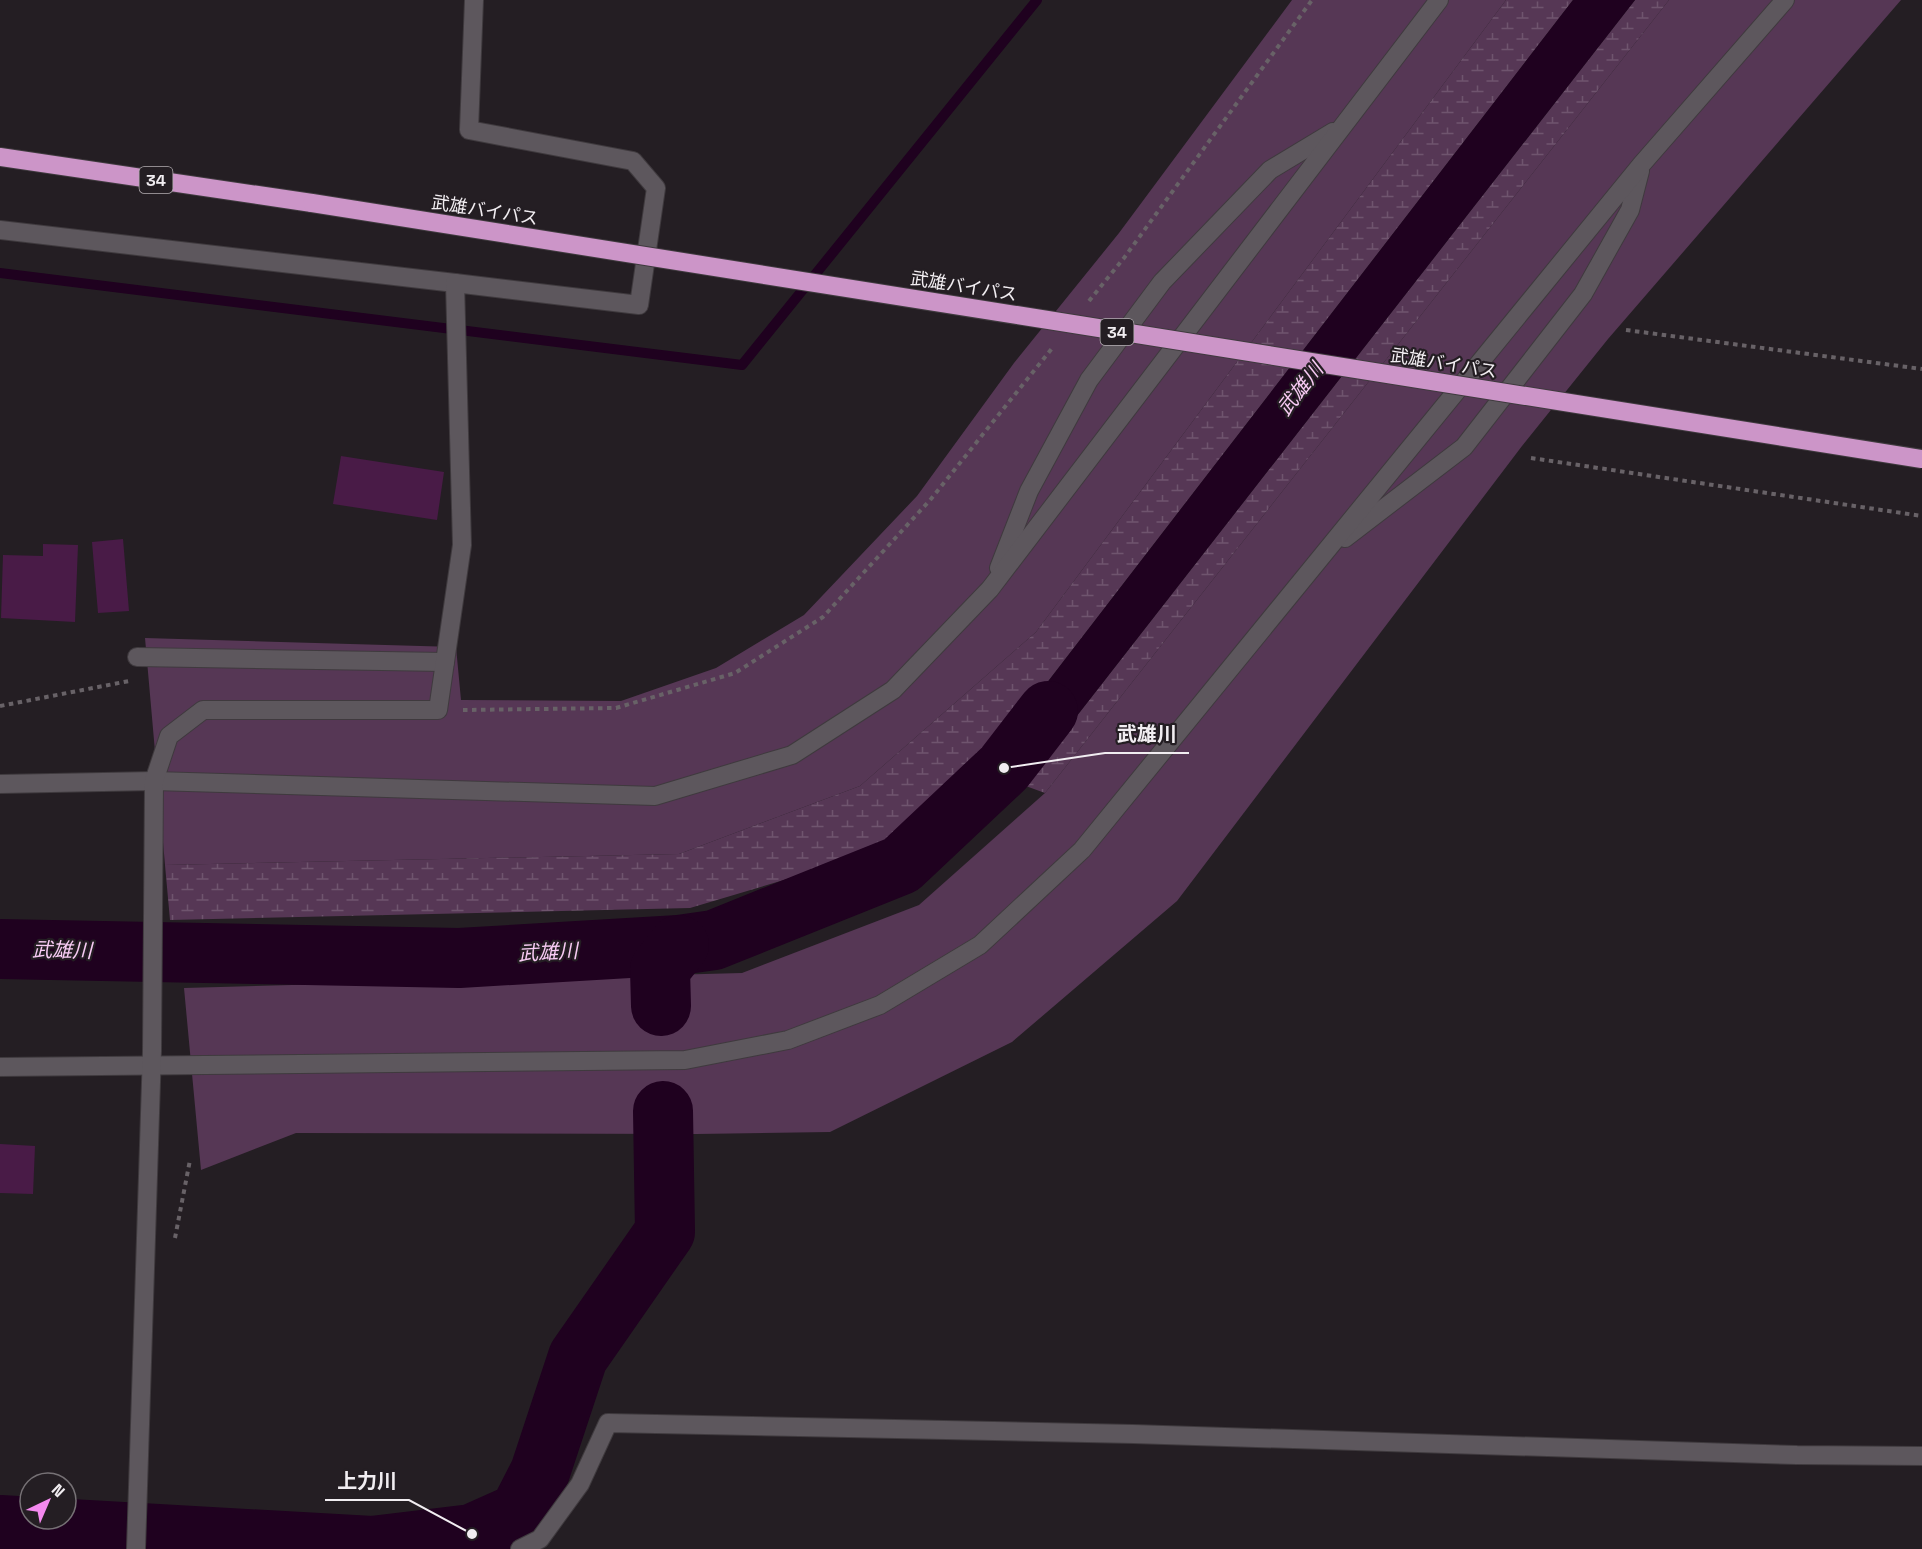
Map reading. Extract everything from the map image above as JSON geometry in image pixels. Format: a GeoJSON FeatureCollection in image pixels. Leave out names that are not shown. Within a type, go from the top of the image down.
{"type":"FeatureCollection","features":[{"type":"Feature","properties":{"kind":"highway","name":"武雄バイパス"},"geometry":{"type":"LineString","coordinates":[[0,157],[312,203],[1922,459]]}},
{"type":"Feature","properties":{"kind":"street"},"geometry":{"type":"LineString","coordinates":[[0,230],[639,305],[656,188],[633,161],[469,130],[474,0]]}},
{"type":"Feature","properties":{"kind":"street"},"geometry":{"type":"LineString","coordinates":[[0,784],[154,781],[655,796],[792,755],[892,690],[990,589],[1439,0]]}},
{"type":"Feature","properties":{"kind":"street"},"geometry":{"type":"LineString","coordinates":[[0,1067],[151,1058],[685,1060],[788,1040],[880,1005],[981,945],[1082,850],[1641,165],[1785,0]]}},
{"type":"Feature","properties":{"kind":"street"},"geometry":{"type":"LineString","coordinates":[[990,589],[1029,491],[1089,380],[1156,290],[1270,170],[1343,126]]}},
{"type":"Feature","properties":{"kind":"street"},"geometry":{"type":"LineString","coordinates":[[1327,551],[1464,447],[1583,294],[1630,210],[1641,165]]}},
{"type":"Feature","properties":{"kind":"street"},"geometry":{"type":"LineString","coordinates":[[136,1549],[151,1058],[154,781],[168,736],[203,710],[438,710],[462,545],[455,283]]}},
{"type":"Feature","properties":{"kind":"street"},"geometry":{"type":"LineString","coordinates":[[137,657],[445,662]]}},
{"type":"Feature","properties":{"kind":"street"},"geometry":{"type":"LineString","coordinates":[[520,1549],[540,1539],[580,1485],[608,1423],[1145,1435],[1797,1455],[1922,1456]]}},
{"type":"Feature","properties":{"kind":"path"},"geometry":{"type":"LineString","coordinates":[[1087,304],[1124,258],[1312,0]]}},
{"type":"Feature","properties":{"kind":"path"},"geometry":{"type":"LineString","coordinates":[[1626,330],[1922,369]]}},
{"type":"Feature","properties":{"kind":"path"},"geometry":{"type":"LineString","coordinates":[[438,710],[616,708],[735,673],[823,616],[931,499],[1057,341]]}},
{"type":"Feature","properties":{"kind":"path"},"geometry":{"type":"LineString","coordinates":[[1531,458],[1922,516]]}},
{"type":"Feature","properties":{"kind":"path"},"geometry":{"type":"LineString","coordinates":[[0,706],[129,681],[137,657]]}},
{"type":"Feature","properties":{"kind":"green space"},"geometry":{"type":"Polygon","coordinates":[[[1292,0],[1506,0],[1036,632],[860,786],[679,854],[165,865],[145,638],[456,647],[461,700],[621,701],[716,668],[804,615],[917,496],[1014,363],[1119,233],[1292,0]]]}},
{"type":"Feature","properties":{"kind":"green space"},"geometry":{"type":"Polygon","coordinates":[[[1506,0],[1573,0],[979,771],[888,849],[690,908],[170,920],[165,865],[679,854],[860,786],[1036,632],[1506,0]]]}},
{"type":"Feature","properties":{"kind":"green space"},"geometry":{"type":"Polygon","coordinates":[[[1635,0],[1669,0],[1045,793],[1023,785],[1635,0]]]}},
{"type":"Feature","properties":{"kind":"green space"},"geometry":{"type":"Polygon","coordinates":[[[1669,0],[1901,0],[1608,339],[1522,446],[1177,901],[1012,1042],[830,1132],[296,1133],[201,1170],[184,988],[742,973],[919,905],[1045,793],[1669,0]]]}},
{"type":"Feature","properties":{"kind":"water"},"geometry":{"type":"Polygon","coordinates":[[[1573,0],[1635,0],[1023,785],[979,771],[1573,0]]]}},
{"type":"Feature","properties":{"kind":"building"},"geometry":{"type":"Polygon","coordinates":[[[341,456],[444,472],[437,520],[333,504],[341,456]]]}},
{"type":"Feature","properties":{"kind":"building"},"geometry":{"type":"Polygon","coordinates":[[[123,539],[129,611],[98,613],[92,542],[123,539]]]}},
{"type":"Feature","properties":{"kind":"building"},"geometry":{"type":"Polygon","coordinates":[[[43,544],[78,545],[75,622],[1,618],[3,555],[43,556],[43,544]]]}},
{"type":"Feature","properties":{"kind":"building"},"geometry":{"type":"Polygon","coordinates":[[[0,1144],[35,1146],[33,1194],[0,1193],[0,1144]]]}},
{"type":"Feature","properties":{"kind":"waterway"},"geometry":{"type":"LineString","coordinates":[[0,273],[742,365],[1037,0]]}},
{"type":"Feature","properties":{"kind":"waterway","name":"武雄川"},"geometry":{"type":"LineString","coordinates":[[0,949],[459,958],[679,945],[714,940],[901,865],[1004,768],[1048,711]]}},
{"type":"Feature","properties":{"kind":"waterway"},"geometry":{"type":"LineString","coordinates":[[661,1006],[660,969],[679,945]]}},
{"type":"Feature","properties":{"kind":"waterway"},"geometry":{"type":"LineString","coordinates":[[0,1525],[372,1546],[472,1534],[519,1513],[540,1472],[578,1357],[665,1232],[663,1111]]}},
{"type":"Feature","properties":{"kind":"place","name":"武雄川"},"geometry":{"type":"Point","coordinates":[1004,768]}},
{"type":"Feature","properties":{"kind":"place","name":"上力川"},"geometry":{"type":"Point","coordinates":[472,1534]}}]}
